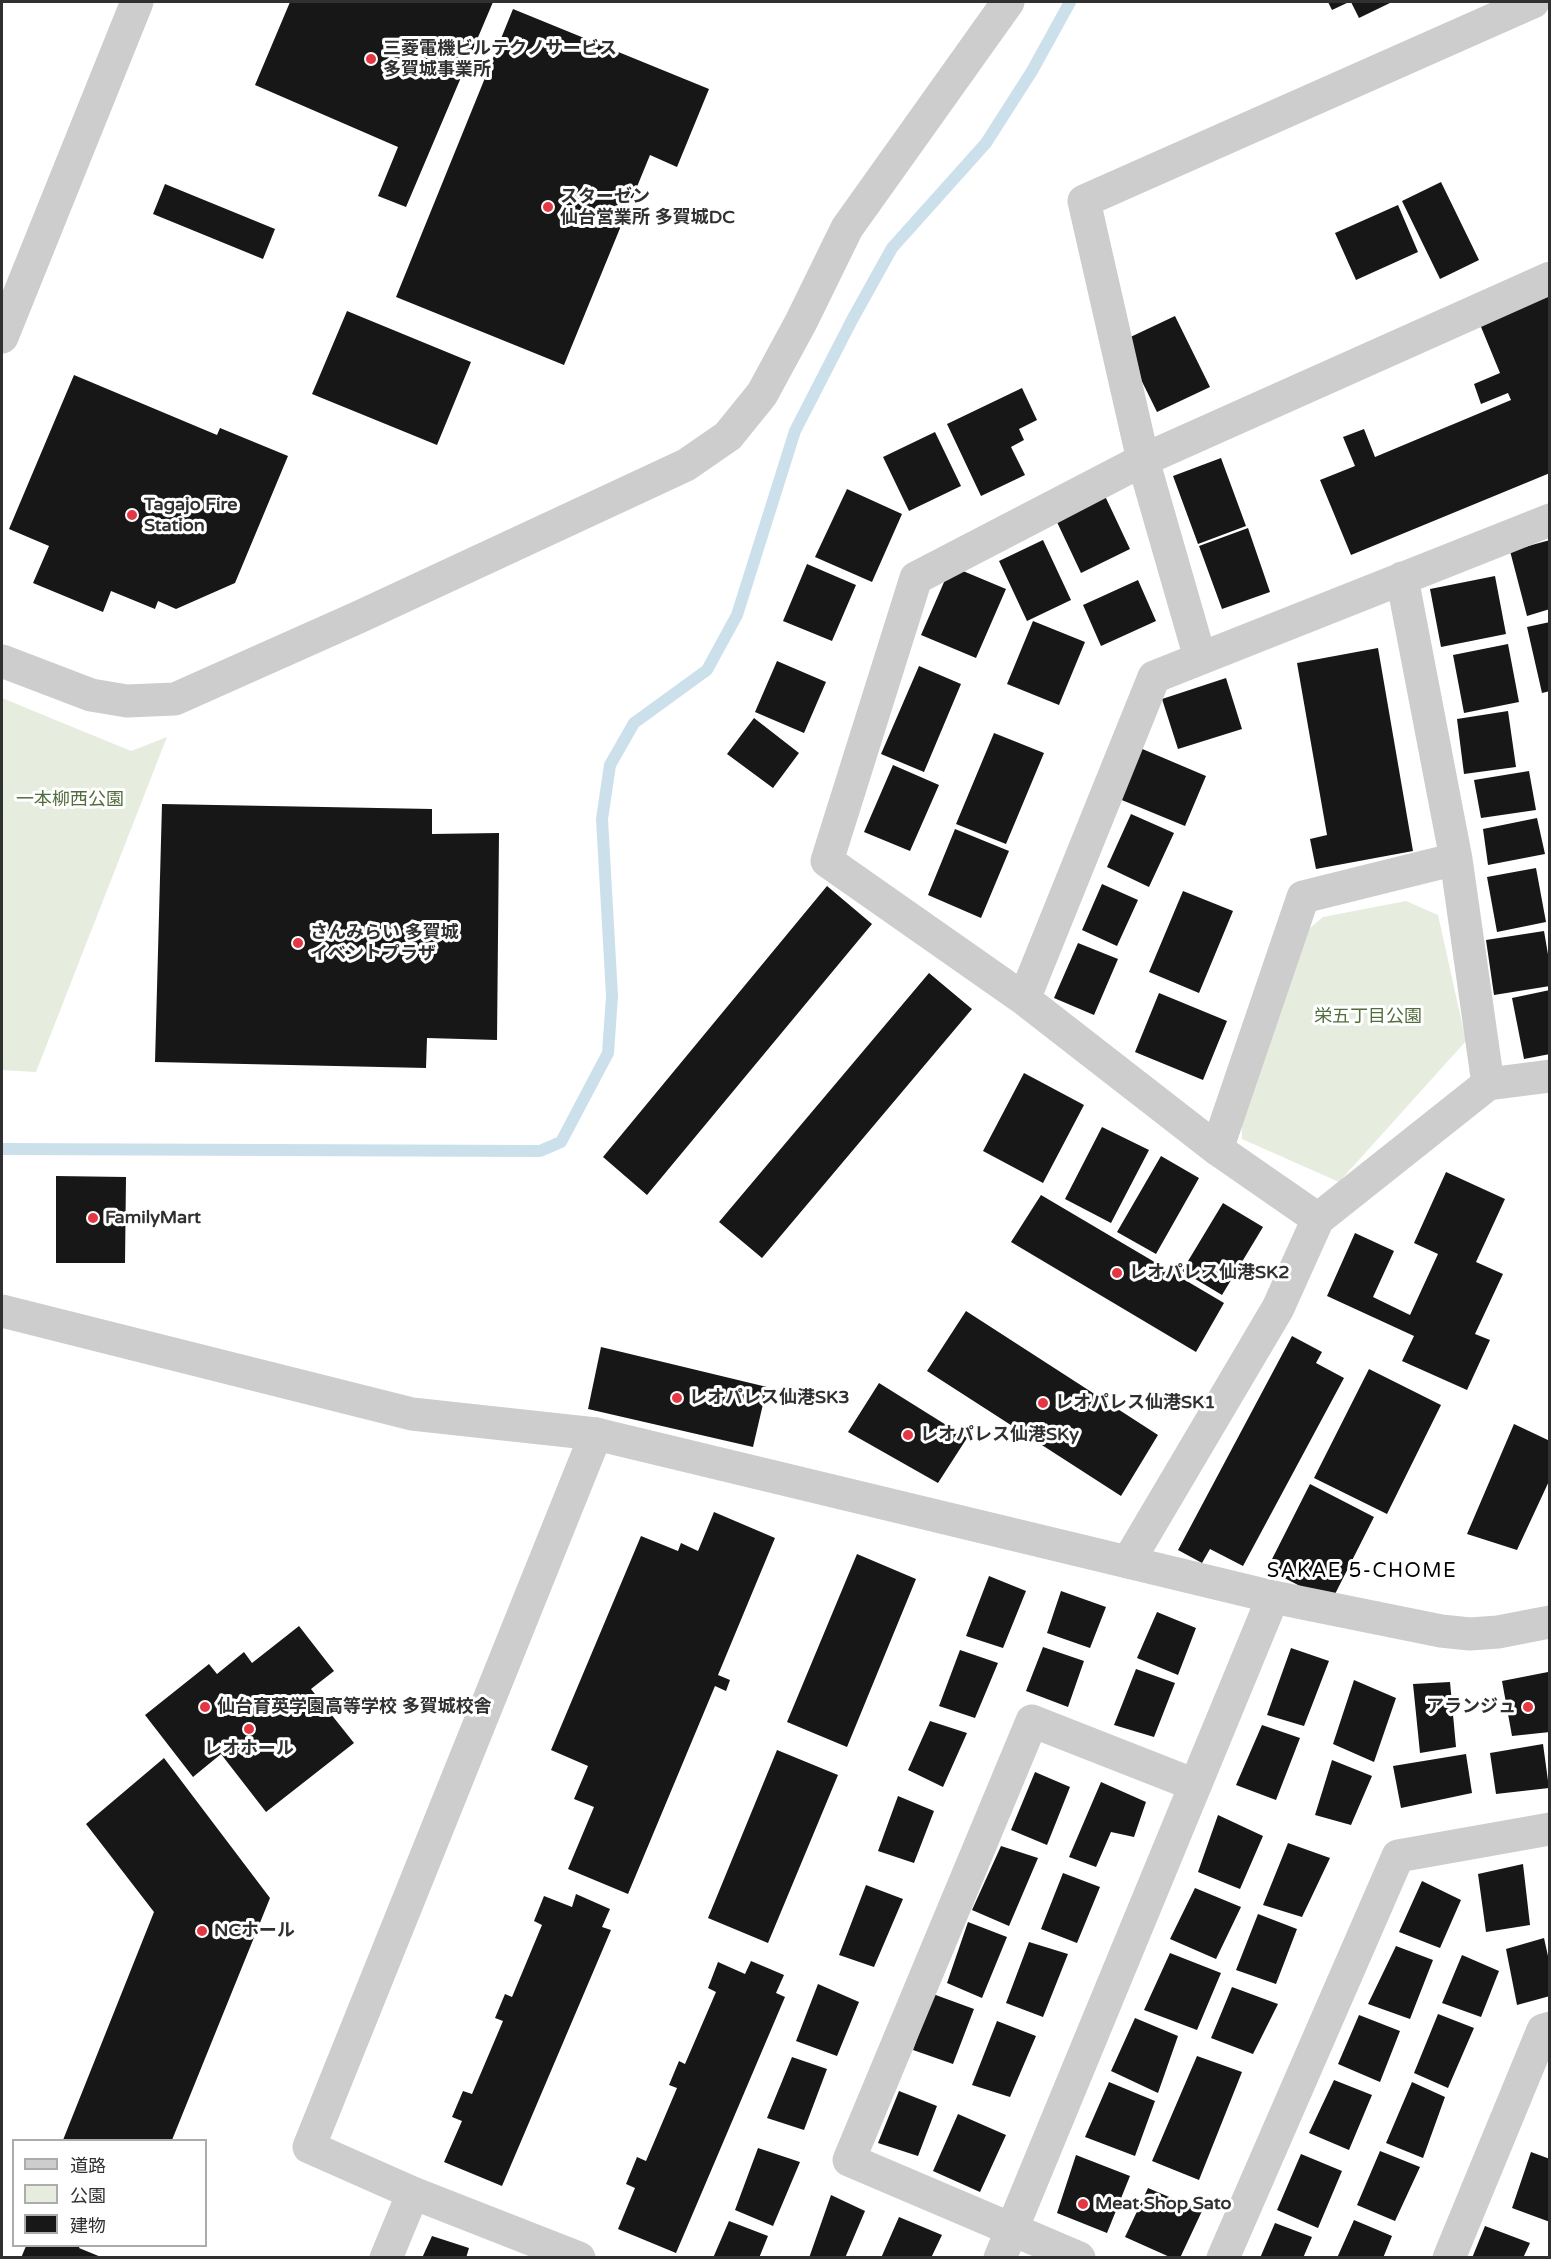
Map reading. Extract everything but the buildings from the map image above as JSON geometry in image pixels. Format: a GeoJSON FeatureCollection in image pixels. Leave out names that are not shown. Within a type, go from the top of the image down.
{"type":"FeatureCollection","features":[{"type":"Feature","properties":{"kind":"street"},"geometry":{"type":"LineString","coordinates":[[2,337],[137,2]]}},
{"type":"Feature","properties":{"kind":"street"},"geometry":{"type":"LineString","coordinates":[[2,661],[91,695],[128,701],[175,699],[686,465],[728,436],[762,394],[801,322],[847,228],[1008,2]]}},
{"type":"Feature","properties":{"kind":"street"},"geometry":{"type":"LineString","coordinates":[[1200,658],[1143,460],[1084,201],[1533,2]]}},
{"type":"Feature","properties":{"kind":"street"},"geometry":{"type":"LineString","coordinates":[[1318,1219],[1217,1149],[1023,999],[827,861],[916,578],[1143,460],[1550,278]]}},
{"type":"Feature","properties":{"kind":"street"},"geometry":{"type":"LineString","coordinates":[[1023,999],[1154,677],[1550,520]]}},
{"type":"Feature","properties":{"kind":"street"},"geometry":{"type":"LineString","coordinates":[[1402,578],[1456,859],[1488,1084]]}},
{"type":"Feature","properties":{"kind":"street"},"geometry":{"type":"LineString","coordinates":[[1217,1149],[1303,897],[1456,859]]}},
{"type":"Feature","properties":{"kind":"street"},"geometry":{"type":"LineString","coordinates":[[1128,1562],[1278,1308],[1318,1219],[1488,1084],[1550,1076]]}},
{"type":"Feature","properties":{"kind":"street"},"geometry":{"type":"LineString","coordinates":[[2,1311],[412,1414],[596,1434],[1273,1597],[1441,1631],[1470,1634],[1498,1632],[1550,1622]]}},
{"type":"Feature","properties":{"kind":"street"},"geometry":{"type":"LineString","coordinates":[[579,2258],[413,2193],[309,2147],[596,1434]]}},
{"type":"Feature","properties":{"kind":"street"},"geometry":{"type":"LineString","coordinates":[[1005,2244],[1273,1597]]}},
{"type":"Feature","properties":{"kind":"street"},"geometry":{"type":"LineString","coordinates":[[1078,2258],[1005,2244],[849,2160],[1032,1721],[1195,1785]]}},
{"type":"Feature","properties":{"kind":"street"},"geometry":{"type":"LineString","coordinates":[[1223,2258],[1398,1856],[1550,1829]]}},
{"type":"Feature","properties":{"kind":"street"},"geometry":{"type":"LineString","coordinates":[[1449,2258],[1543,2030],[1550,2028]]}},
{"type":"Feature","properties":{"kind":"street"},"geometry":{"type":"LineString","coordinates":[[386,2258],[413,2193]]}},
{"type":"Feature","properties":{"kind":"green space","name":"一本柳西公園"},"geometry":{"type":"Polygon","coordinates":[[[2,698],[131,751],[167,737],[36,1072],[2,1070],[2,698]]]}},
{"type":"Feature","properties":{"kind":"green space","name":"栄五丁目公園"},"geometry":{"type":"Polygon","coordinates":[[[1406,901],[1438,915],[1466,1041],[1339,1182],[1242,1139],[1241,1100],[1304,933],[1323,917],[1406,901]]]}},
{"type":"Feature","properties":{"kind":"waterway"},"geometry":{"type":"LineString","coordinates":[[2,1149],[540,1151],[561,1142],[608,1053],[612,996],[602,819],[610,765],[634,723],[707,670],[737,615],[795,431],[852,320],[892,248],[986,143],[1032,71],[1070,2]]}},
{"type":"Feature","properties":{"kind":"place","name":"三菱電機ビルテクノサービス 多賀城事業所"},"geometry":{"type":"Point","coordinates":[371,59]}},
{"type":"Feature","properties":{"kind":"place","name":"スターゼン 仙台営業所 多賀城DC"},"geometry":{"type":"Point","coordinates":[548,207]}},
{"type":"Feature","properties":{"kind":"place","name":"Tagajo Fire Station"},"geometry":{"type":"Point","coordinates":[132,515]}},
{"type":"Feature","properties":{"kind":"place","name":"さんみらい 多賀城 イベントプラザ"},"geometry":{"type":"Point","coordinates":[298,943]}},
{"type":"Feature","properties":{"kind":"place","name":"FamilyMart"},"geometry":{"type":"Point","coordinates":[93,1218]}},
{"type":"Feature","properties":{"kind":"place","name":"レオパレス仙港SK2"},"geometry":{"type":"Point","coordinates":[1117,1273]}},
{"type":"Feature","properties":{"kind":"place","name":"レオパレス仙港SK3"},"geometry":{"type":"Point","coordinates":[677,1398]}},
{"type":"Feature","properties":{"kind":"place","name":"レオパレス仙港SK1"},"geometry":{"type":"Point","coordinates":[1043,1403]}},
{"type":"Feature","properties":{"kind":"place","name":"レオパレス仙港SKy"},"geometry":{"type":"Point","coordinates":[908,1435]}},
{"type":"Feature","properties":{"kind":"place","name":"仙台育英学園高等学校 多賀城校舎"},"geometry":{"type":"Point","coordinates":[205,1707]}},
{"type":"Feature","properties":{"kind":"place","name":"アランジュ"},"geometry":{"type":"Point","coordinates":[1528,1707]}},
{"type":"Feature","properties":{"kind":"place","name":"レオホール"},"geometry":{"type":"Point","coordinates":[249,1729]}},
{"type":"Feature","properties":{"kind":"place","name":"NCホール"},"geometry":{"type":"Point","coordinates":[202,1931]}},
{"type":"Feature","properties":{"kind":"place","name":"Meat Shop Sato"},"geometry":{"type":"Point","coordinates":[1083,2204]}},
{"type":"Feature","properties":{"kind":"district","name":"SAKAE 5-CHOME"},"geometry":{"type":"Point","coordinates":[1362,1572]}}]}
